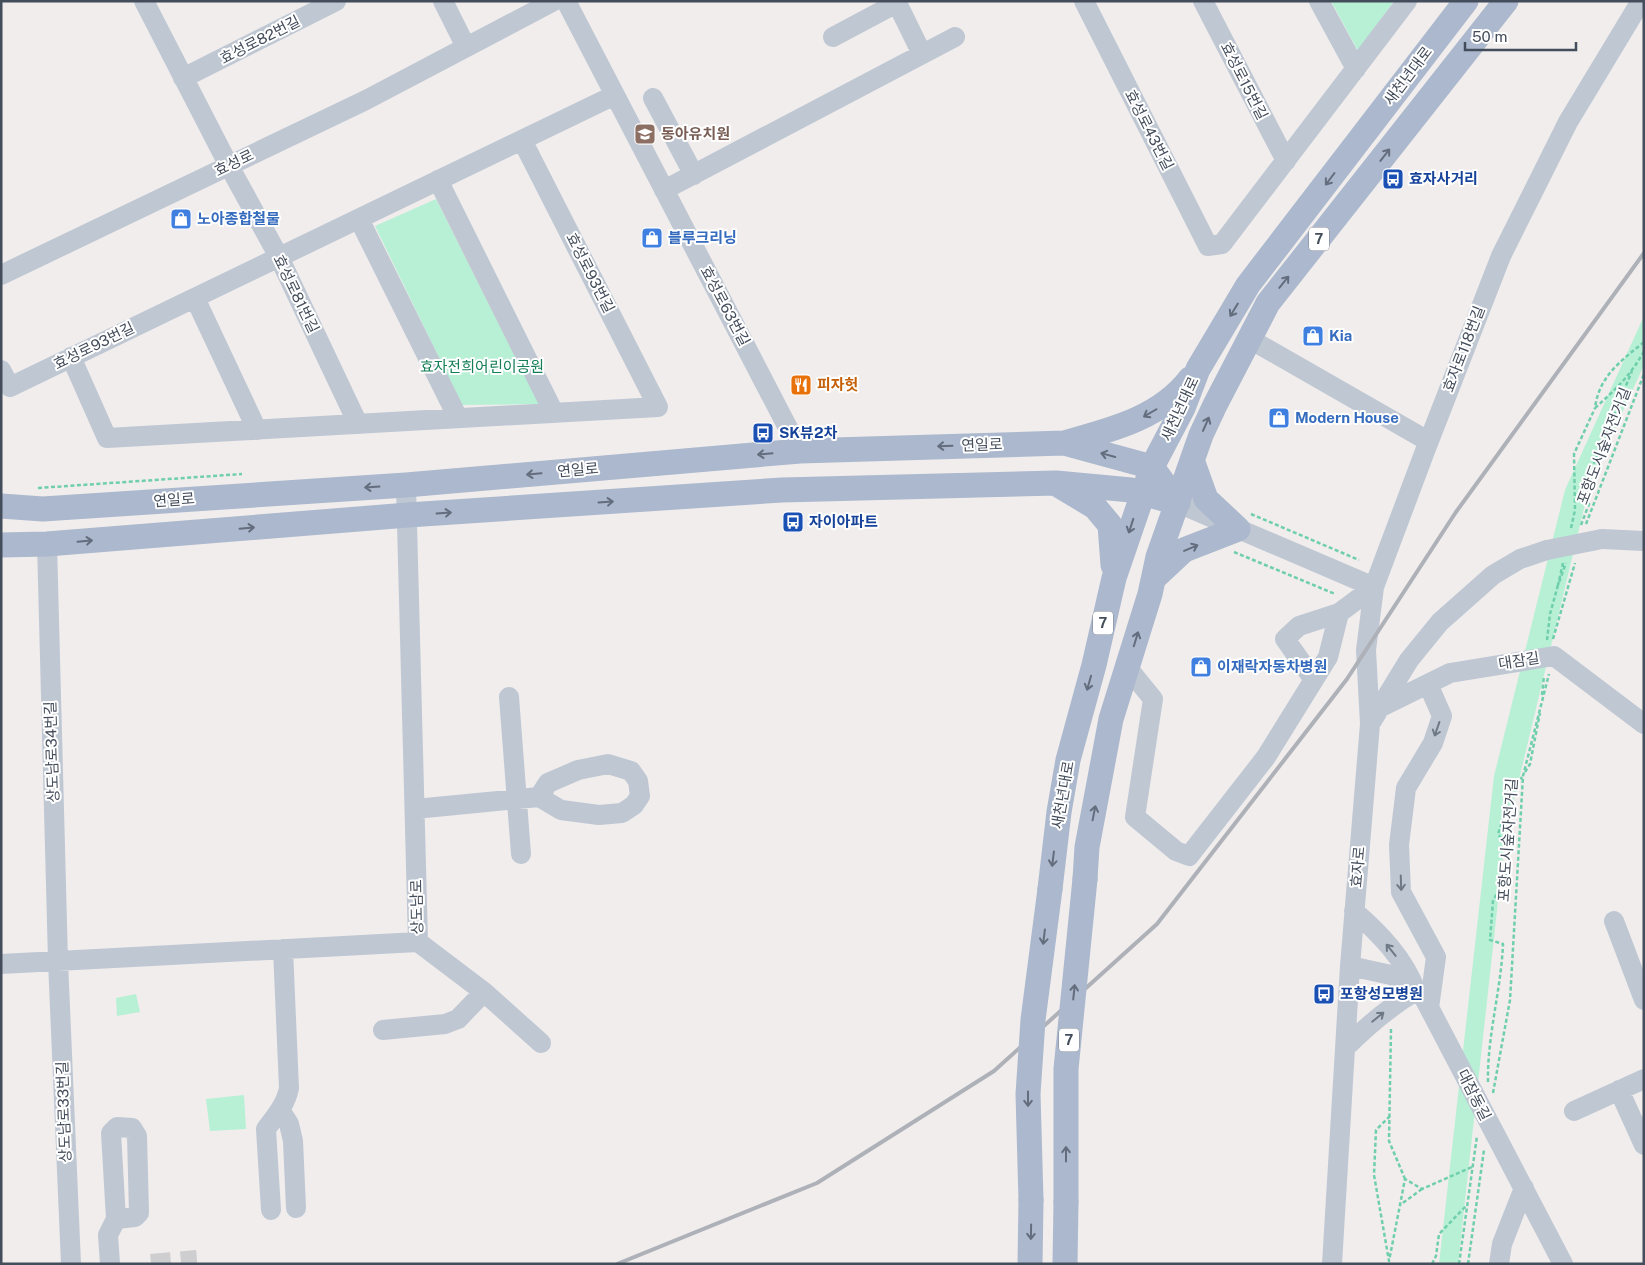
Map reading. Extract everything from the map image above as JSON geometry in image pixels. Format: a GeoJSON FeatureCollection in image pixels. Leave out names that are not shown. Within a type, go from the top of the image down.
{"type":"FeatureCollection","features":[{"type":"Feature","properties":{"kind":"main road","name":"새천년대로"},"geometry":{"type":"LineString","coordinates":[[1030,1264],[1031,1200],[1028,1094],[1033,1020],[1059,812],[1068,760],[1094,665],[1114,578],[1142,493],[1152,467],[1183,408],[1198,369],[1248,285],[1466,1]]}},
{"type":"Feature","properties":{"kind":"main road","name":"새천년대로"},"geometry":{"type":"LineString","coordinates":[[1064,1264],[1066,1069],[1087,847],[1111,719],[1154,578],[1158,557],[1192,460],[1215,405],[1248,338],[1268,303],[1506,1]]}},
{"type":"Feature","properties":{"kind":"main road"},"geometry":{"type":"LineString","coordinates":[[1064,442],[1118,428],[1147,415],[1178,395],[1198,369]]}},
{"type":"Feature","properties":{"kind":"main road","name":"연일로"},"geometry":{"type":"LineString","coordinates":[[1,506],[43,509],[406,484],[800,451],[1064,442],[1152,467]]}},
{"type":"Feature","properties":{"kind":"main road"},"geometry":{"type":"LineString","coordinates":[[1192,460],[1206,499],[1243,520]]}},
{"type":"Feature","properties":{"kind":"main road"},"geometry":{"type":"LineString","coordinates":[[1152,467],[1178,503]]}},
{"type":"Feature","properties":{"kind":"main road"},"geometry":{"type":"LineString","coordinates":[[1,545],[47,544],[408,515],[782,490],[1056,483],[1142,493],[1178,503]]}},
{"type":"Feature","properties":{"kind":"main road"},"geometry":{"type":"LineString","coordinates":[[1056,483],[1095,507],[1110,525],[1114,578]]}},
{"type":"Feature","properties":{"kind":"main road"},"geometry":{"type":"LineString","coordinates":[[1,517],[43,509]]}},
{"type":"Feature","properties":{"kind":"main road"},"geometry":{"type":"LineString","coordinates":[[1154,578],[1184,550],[1207,541],[1243,520]]}},
{"type":"Feature","properties":{"kind":"street"},"geometry":{"type":"LineString","coordinates":[[144,1],[229,166]]}},
{"type":"Feature","properties":{"kind":"street","name":"효성로82번길"},"geometry":{"type":"LineString","coordinates":[[183,78],[336,1]]}},
{"type":"Feature","properties":{"kind":"street"},"geometry":{"type":"LineString","coordinates":[[443,1],[466,47]]}},
{"type":"Feature","properties":{"kind":"street","name":"효성로"},"geometry":{"type":"LineString","coordinates":[[1,275],[366,100],[554,1]]}},
{"type":"Feature","properties":{"kind":"street","name":"효성로63번길"},"geometry":{"type":"LineString","coordinates":[[566,1],[800,451]]}},
{"type":"Feature","properties":{"kind":"street","name":"효성로43번길"},"geometry":{"type":"LineString","coordinates":[[1084,1],[1208,246],[1222,244],[1286,161]]}},
{"type":"Feature","properties":{"kind":"street","name":"효성로15번길"},"geometry":{"type":"LineString","coordinates":[[1203,1],[1286,161]]}},
{"type":"Feature","properties":{"kind":"street"},"geometry":{"type":"LineString","coordinates":[[1319,1],[1356,69]]}},
{"type":"Feature","properties":{"kind":"street"},"geometry":{"type":"LineString","coordinates":[[1286,161],[1407,1]]}},
{"type":"Feature","properties":{"kind":"street","name":"효자로118번길"},"geometry":{"type":"LineString","coordinates":[[1375,716],[1366,650],[1378,578],[1428,441],[1501,256],[1568,122],[1641,1]]}},
{"type":"Feature","properties":{"kind":"street"},"geometry":{"type":"LineString","coordinates":[[833,37],[896,2],[922,54]]}},
{"type":"Feature","properties":{"kind":"street"},"geometry":{"type":"LineString","coordinates":[[664,190],[955,37]]}},
{"type":"Feature","properties":{"kind":"street","name":"효성로93번길"},"geometry":{"type":"LineString","coordinates":[[1,370],[10,387],[615,95]]}},
{"type":"Feature","properties":{"kind":"street"},"geometry":{"type":"LineString","coordinates":[[653,98],[694,175]]}},
{"type":"Feature","properties":{"kind":"street","name":"효성로93번길"},"geometry":{"type":"LineString","coordinates":[[522,140],[658,407],[554,413]]}},
{"type":"Feature","properties":{"kind":"street","name":"효성로81번길"},"geometry":{"type":"LineString","coordinates":[[229,166],[279,257],[358,424]]}},
{"type":"Feature","properties":{"kind":"street"},"geometry":{"type":"LineString","coordinates":[[71,357],[107,438],[554,413],[438,180]]}},
{"type":"Feature","properties":{"kind":"street"},"geometry":{"type":"LineString","coordinates":[[359,219],[458,418]]}},
{"type":"Feature","properties":{"kind":"street"},"geometry":{"type":"LineString","coordinates":[[195,298],[257,430]]}},
{"type":"Feature","properties":{"kind":"street"},"geometry":{"type":"LineString","coordinates":[[1248,338],[1428,441]]}},
{"type":"Feature","properties":{"kind":"street","name":"상도남로"},"geometry":{"type":"LineString","coordinates":[[1,964],[418,942],[406,484]]}},
{"type":"Feature","properties":{"kind":"street"},"geometry":{"type":"LineString","coordinates":[[1178,503],[1243,520],[1378,578],[1355,602],[1339,614],[1299,626],[1285,639],[1314,680]]}},
{"type":"Feature","properties":{"kind":"street"},"geometry":{"type":"LineString","coordinates":[[1593,535],[1644,542]]}},
{"type":"Feature","properties":{"kind":"street","name":"효자로"},"geometry":{"type":"LineString","coordinates":[[1332,1264],[1354,911],[1375,716],[1409,660],[1440,622],[1458,604],[1493,575],[1520,558],[1555,553],[1593,535]]}},
{"type":"Feature","properties":{"kind":"street","name":"상도남로34번길"},"geometry":{"type":"LineString","coordinates":[[47,544],[58,961]]}},
{"type":"Feature","properties":{"kind":"street"},"geometry":{"type":"LineString","coordinates":[[1127,667],[1153,699],[1135,816],[1176,851],[1189,856],[1266,757],[1314,680],[1328,657],[1339,614]]}},
{"type":"Feature","properties":{"kind":"street","name":"대잠길"},"geometry":{"type":"LineString","coordinates":[[1375,716],[1450,673],[1550,656],[1644,724]]}},
{"type":"Feature","properties":{"kind":"street"},"geometry":{"type":"LineString","coordinates":[[1428,684],[1442,716],[1433,743],[1406,788],[1399,846],[1401,892],[1436,957],[1429,1008]]}},
{"type":"Feature","properties":{"kind":"street"},"geometry":{"type":"LineString","coordinates":[[509,697],[521,854]]}},
{"type":"Feature","properties":{"kind":"street"},"geometry":{"type":"LineString","coordinates":[[415,810],[539,797]]}},
{"type":"Feature","properties":{"kind":"street"},"geometry":{"type":"LineString","coordinates":[[1345,1048],[1385,1011],[1416,992],[1408,971],[1377,932],[1354,911]]}},
{"type":"Feature","properties":{"kind":"street"},"geometry":{"type":"LineString","coordinates":[[1614,921],[1644,1000]]}},
{"type":"Feature","properties":{"kind":"street"},"geometry":{"type":"LineString","coordinates":[[418,942],[484,992],[540,1043]]}},
{"type":"Feature","properties":{"kind":"street"},"geometry":{"type":"LineString","coordinates":[[271,1210],[266,1129],[287,1098],[289,1088],[283,949]]}},
{"type":"Feature","properties":{"kind":"street","name":"상도남로33번길"},"geometry":{"type":"LineString","coordinates":[[58,961],[71,1264]]}},
{"type":"Feature","properties":{"kind":"street","name":"대잠동길"},"geometry":{"type":"LineString","coordinates":[[1350,966],[1391,975],[1423,996],[1563,1264]]}},
{"type":"Feature","properties":{"kind":"street"},"geometry":{"type":"LineString","coordinates":[[383,1030],[445,1024],[458,1019],[484,992]]}},
{"type":"Feature","properties":{"kind":"street"},"geometry":{"type":"LineString","coordinates":[[1574,1111],[1644,1078]]}},
{"type":"Feature","properties":{"kind":"street"},"geometry":{"type":"LineString","coordinates":[[1619,1090],[1644,1145]]}},
{"type":"Feature","properties":{"kind":"street"},"geometry":{"type":"LineString","coordinates":[[280,1110],[290,1124],[293,1141],[296,1208]]}},
{"type":"Feature","properties":{"kind":"street"},"geometry":{"type":"LineString","coordinates":[[1499,1264],[1502,1244],[1524,1188]]}},
{"type":"Feature","properties":{"kind":"street"},"geometry":{"type":"LineString","coordinates":[[110,1264],[108,1235],[116,1219]]}},
{"type":"Feature","properties":{"kind":"path"},"geometry":{"type":"LineString","coordinates":[[1570,529],[1575,510],[1574,454],[1595,408],[1596,396],[1612,368],[1644,342]]}},
{"type":"Feature","properties":{"kind":"path"},"geometry":{"type":"LineString","coordinates":[[1578,531],[1589,504],[1584,485],[1632,371],[1644,351]]}},
{"type":"Feature","properties":{"kind":"path"},"geometry":{"type":"LineString","coordinates":[[1595,408],[1632,371]]}},
{"type":"Feature","properties":{"kind":"path","name":"포항도시숲자전거길"},"geometry":{"type":"LineString","coordinates":[[1593,535],[1644,374]]}},
{"type":"Feature","properties":{"kind":"path"},"geometry":{"type":"LineString","coordinates":[[30,488],[250,474]]}},
{"type":"Feature","properties":{"kind":"path"},"geometry":{"type":"LineString","coordinates":[[1243,520],[1378,578]]}},
{"type":"Feature","properties":{"kind":"path"},"geometry":{"type":"LineString","coordinates":[[1207,541],[1355,602]]}},
{"type":"Feature","properties":{"kind":"path"},"geometry":{"type":"LineString","coordinates":[[1555,553],[1558,585]]}},
{"type":"Feature","properties":{"kind":"path"},"geometry":{"type":"LineString","coordinates":[[1541,704],[1550,656],[1550,614],[1568,558]]}},
{"type":"Feature","properties":{"kind":"path","name":"포항도시숲자전거길"},"geometry":{"type":"LineString","coordinates":[[1493,1094],[1510,1000],[1523,776],[1541,704],[1552,643],[1576,559]]}},
{"type":"Feature","properties":{"kind":"path"},"geometry":{"type":"LineString","coordinates":[[1488,1084],[1487,1056],[1502,975],[1503,944],[1490,940],[1492,910],[1493,901],[1506,874],[1509,850],[1498,834],[1512,794],[1523,776]]}},
{"type":"Feature","properties":{"kind":"path"},"geometry":{"type":"LineString","coordinates":[[1385,1011],[1391,1027],[1389,1142],[1404,1180],[1390,1262]]}},
{"type":"Feature","properties":{"kind":"path"},"geometry":{"type":"LineString","coordinates":[[1390,1116],[1376,1130],[1374,1175],[1390,1262]]}},
{"type":"Feature","properties":{"kind":"path"},"geometry":{"type":"LineString","coordinates":[[1460,1264],[1478,1128],[1488,1123]]}},
{"type":"Feature","properties":{"kind":"path"},"geometry":{"type":"LineString","coordinates":[[1468,1264],[1488,1123]]}},
{"type":"Feature","properties":{"kind":"path"},"geometry":{"type":"LineString","coordinates":[[1400,1206],[1422,1189],[1472,1167]]}},
{"type":"Feature","properties":{"kind":"path"},"geometry":{"type":"LineString","coordinates":[[1404,1180],[1422,1189]]}},
{"type":"Feature","properties":{"kind":"path"},"geometry":{"type":"LineString","coordinates":[[1432,1264],[1436,1256],[1439,1234],[1467,1205]]}},
{"type":"Feature","properties":{"kind":"green space"},"geometry":{"type":"Polygon","coordinates":[[[1331,1],[1394,1],[1358,51],[1331,1]]]}},
{"type":"Feature","properties":{"kind":"green space","name":"효자전희어린이공원"},"geometry":{"type":"Polygon","coordinates":[[[436,199],[539,404],[462,405],[375,226],[436,199]]]}},
{"type":"Feature","properties":{"kind":"green space"},"geometry":{"type":"Polygon","coordinates":[[[1644,316],[1644,365],[1590,483],[1505,838],[1458,1264],[1439,1264],[1494,776],[1565,490],[1644,316]]]}},
{"type":"Feature","properties":{"kind":"green space"},"geometry":{"type":"Polygon","coordinates":[[[136,994],[140,1012],[117,1016],[116,998],[136,994]]]}},
{"type":"Feature","properties":{"kind":"green space"},"geometry":{"type":"Polygon","coordinates":[[[244,1095],[246,1129],[210,1131],[206,1099],[244,1095]]]}},
{"type":"Feature","properties":{"kind":"tunnel"},"geometry":{"type":"LineString","coordinates":[[151,1264],[197,1260]]}},
{"type":"Feature","properties":{"kind":"railway"},"geometry":{"type":"LineString","coordinates":[[617,1264],[817,1183],[994,1071],[1157,924],[1347,679],[1456,512],[1644,253]]}},
{"type":"Feature","properties":{"kind":"place","name":"동아유치원"},"geometry":{"type":"Point","coordinates":[645,134]}},
{"type":"Feature","properties":{"kind":"place","name":"효자사거리"},"geometry":{"type":"Point","coordinates":[1393,179]}},
{"type":"Feature","properties":{"kind":"place","name":"노아종합철물"},"geometry":{"type":"Point","coordinates":[181,219]}},
{"type":"Feature","properties":{"kind":"place","name":"블루크리닝"},"geometry":{"type":"Point","coordinates":[652,238]}},
{"type":"Feature","properties":{"kind":"place","name":"Kia"},"geometry":{"type":"Point","coordinates":[1313,336]}},
{"type":"Feature","properties":{"kind":"place","name":"피자헛"},"geometry":{"type":"Point","coordinates":[801,385]}},
{"type":"Feature","properties":{"kind":"place","name":"Modern House"},"geometry":{"type":"Point","coordinates":[1279,418]}},
{"type":"Feature","properties":{"kind":"place","name":"SK뷰2차"},"geometry":{"type":"Point","coordinates":[763,433]}},
{"type":"Feature","properties":{"kind":"place","name":"자이아파트"},"geometry":{"type":"Point","coordinates":[793,522]}},
{"type":"Feature","properties":{"kind":"place","name":"이재락자동차병원"},"geometry":{"type":"Point","coordinates":[1201,667]}},
{"type":"Feature","properties":{"kind":"place","name":"포항성모병원"},"geometry":{"type":"Point","coordinates":[1324,994]}}]}
